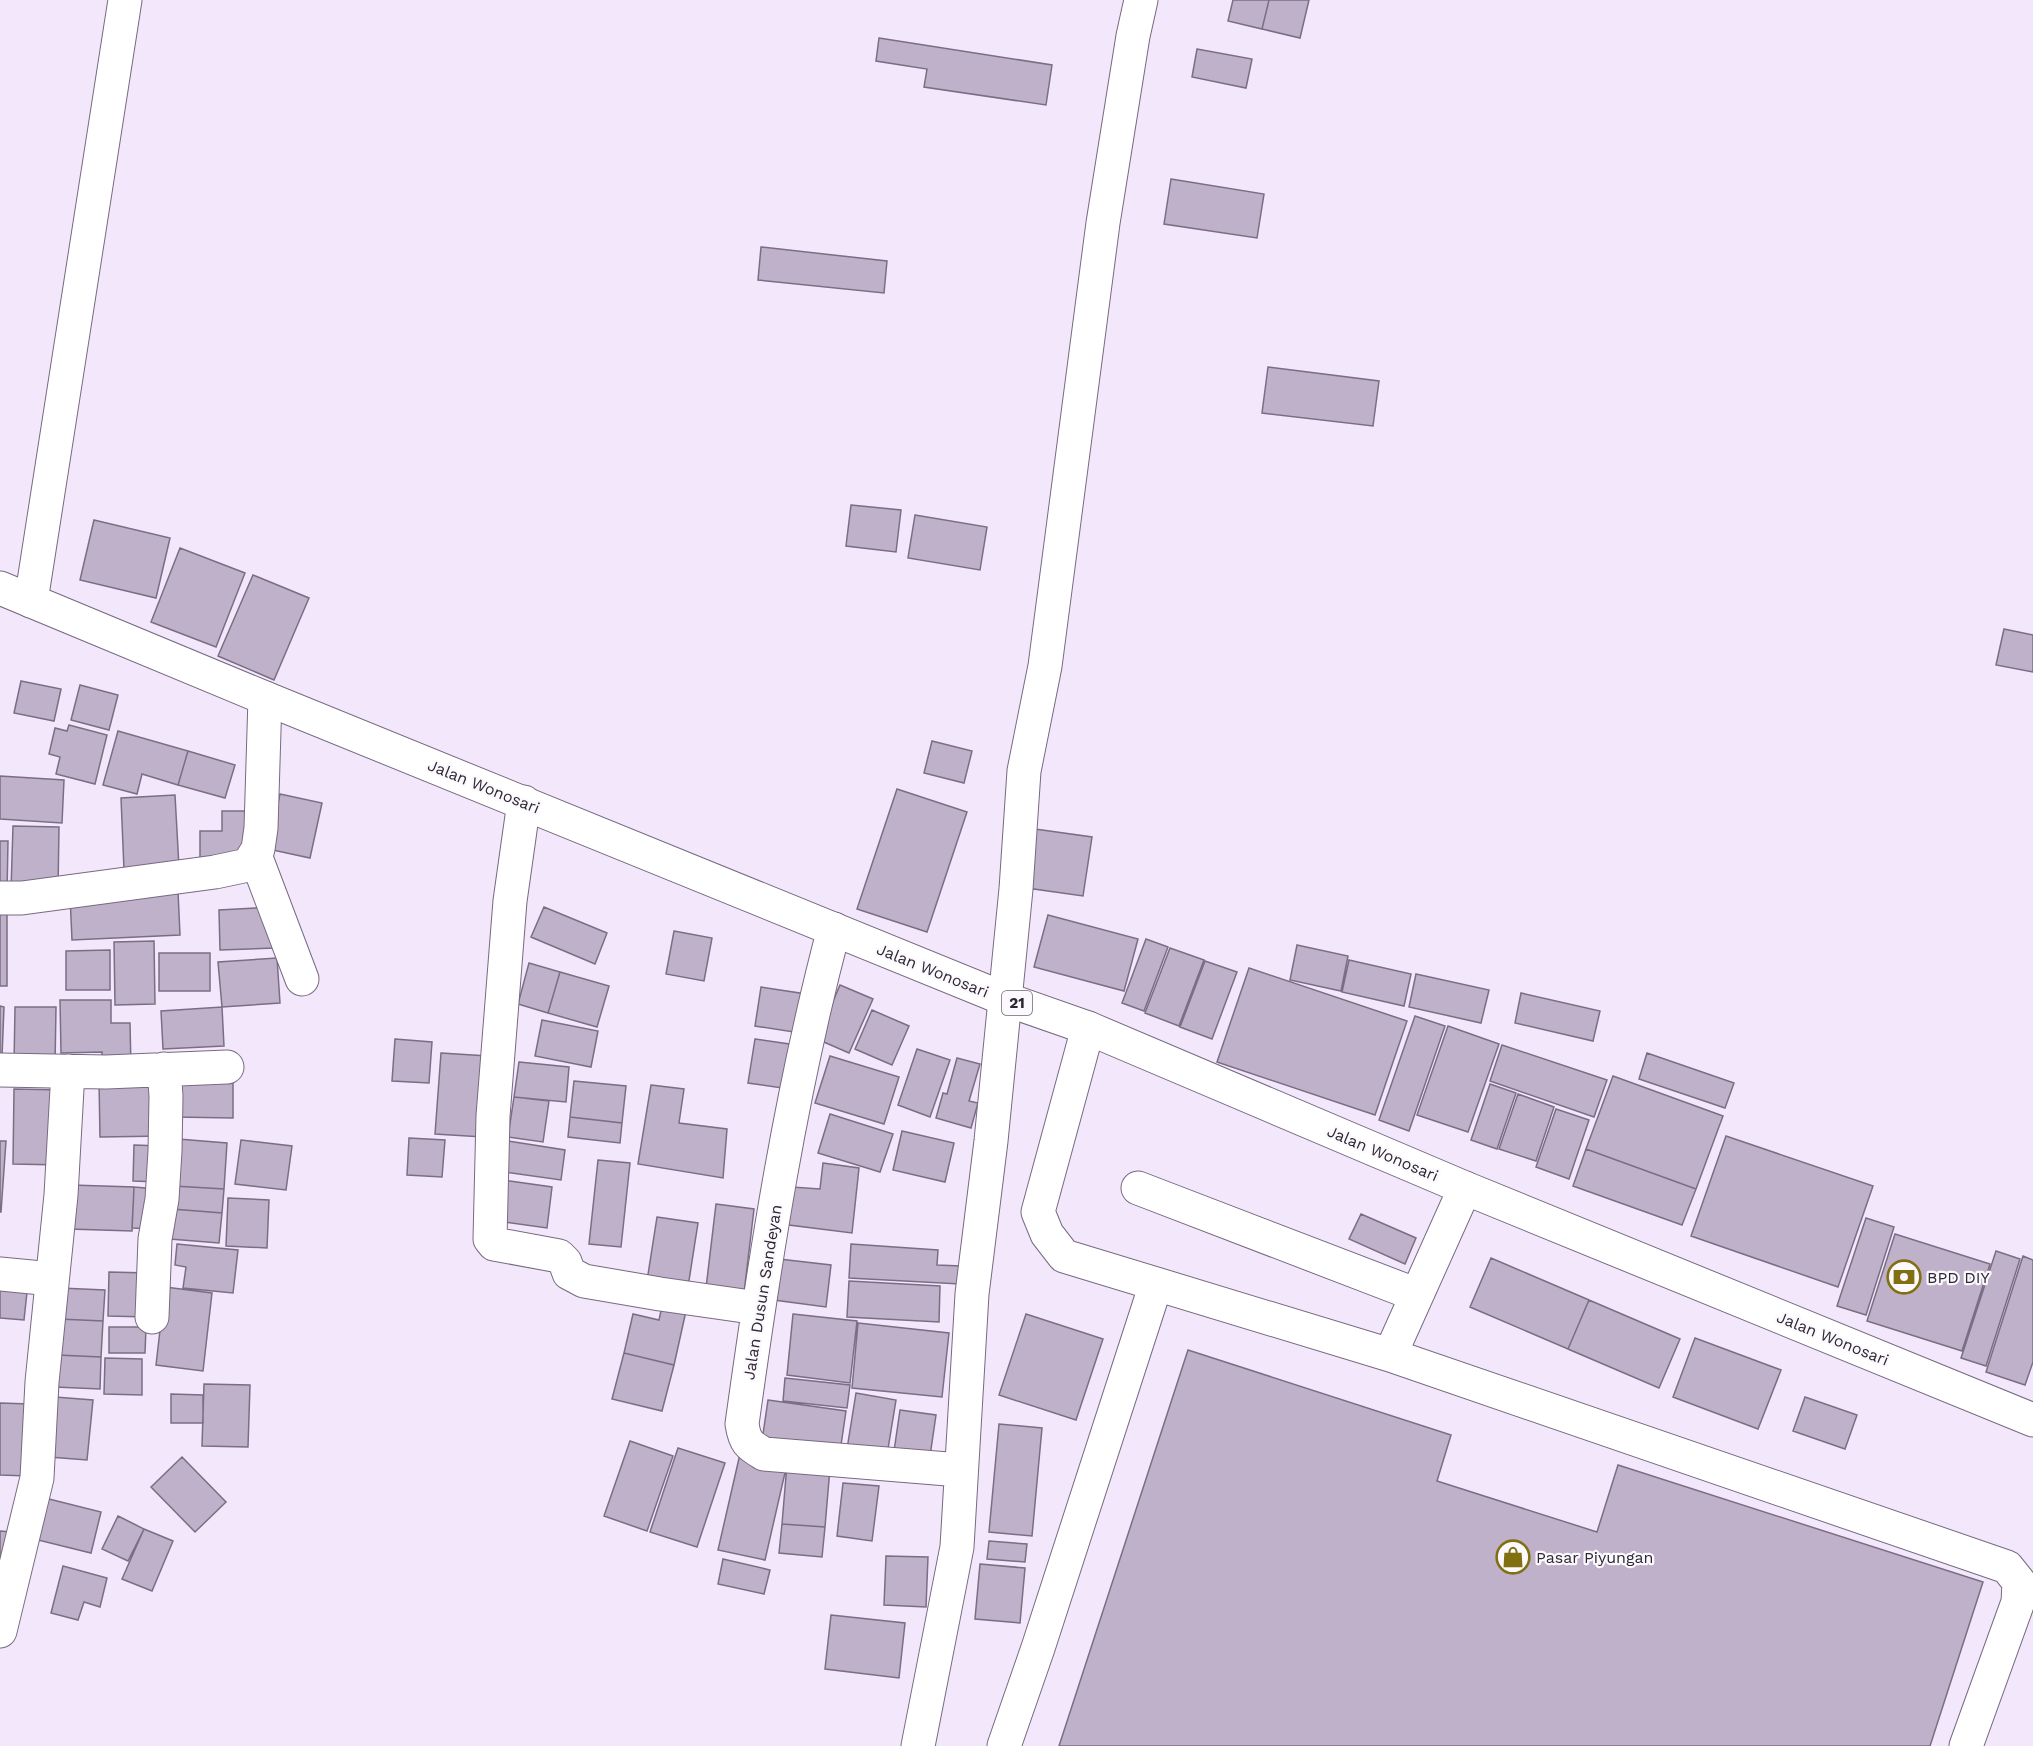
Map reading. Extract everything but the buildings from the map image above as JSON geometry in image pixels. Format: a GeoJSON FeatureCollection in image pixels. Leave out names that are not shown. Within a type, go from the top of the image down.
{"type":"FeatureCollection","features":[{"type":"Feature","properties":{"kind":"main road"},"geometry":{"type":"LineString","coordinates":[[31,601],[125,0]]}},
{"type":"Feature","properties":{"kind":"main road"},"geometry":{"type":"LineString","coordinates":[[918,1746],[957,1547],[972,1294],[991,1141],[1016,889],[1024,771],[1045,666],[1103,223],[1133,36],[1141,0]]}},
{"type":"Feature","properties":{"kind":"main road","name":"Jalan Wonosari"},"geometry":{"type":"LineString","coordinates":[[0,588],[1005,999],[1088,1028],[1465,1188],[2033,1420]]}},
{"type":"Feature","properties":{"kind":"main road"},"geometry":{"type":"LineString","coordinates":[[0,898],[22,898],[215,872],[249,865],[258,849],[261,828],[265,698]]}},
{"type":"Feature","properties":{"kind":"main road"},"geometry":{"type":"LineString","coordinates":[[524,802],[510,901],[493,1116],[490,1239],[494,1244],[559,1256],[565,1262],[569,1273],[584,1281],[758,1308]]}},
{"type":"Feature","properties":{"kind":"main road"},"geometry":{"type":"LineString","coordinates":[[255,855],[302,979]]}},
{"type":"Feature","properties":{"kind":"main road","name":"Jalan Dusun Sandeyan"},"geometry":{"type":"LineString","coordinates":[[834,929],[815,1002],[777,1195],[742,1425],[744,1437],[750,1445],[764,1454],[960,1470]]}},
{"type":"Feature","properties":{"kind":"main road"},"geometry":{"type":"LineString","coordinates":[[1088,1028],[1038,1212],[1047,1234],[1064,1256],[1390,1355],[2007,1567],[2019,1582],[2018,1602],[1966,1746]]}},
{"type":"Feature","properties":{"kind":"main road"},"geometry":{"type":"LineString","coordinates":[[0,1070],[106,1072],[227,1067]]}},
{"type":"Feature","properties":{"kind":"main road"},"geometry":{"type":"LineString","coordinates":[[152,1317],[155,1239],[162,1199],[165,1151],[164,1070]]}},
{"type":"Feature","properties":{"kind":"main road"},"geometry":{"type":"LineString","coordinates":[[0,1631],[37,1478],[42,1382],[61,1195],[68,1071]]}},
{"type":"Feature","properties":{"kind":"main road"},"geometry":{"type":"LineString","coordinates":[[1138,1188],[1418,1295]]}},
{"type":"Feature","properties":{"kind":"main road"},"geometry":{"type":"LineString","coordinates":[[1390,1355],[1465,1188]]}},
{"type":"Feature","properties":{"kind":"main road"},"geometry":{"type":"LineString","coordinates":[[0,1274],[52,1279]]}},
{"type":"Feature","properties":{"kind":"main road"},"geometry":{"type":"LineString","coordinates":[[1004,1746],[1156,1284]]}},
{"type":"Feature","properties":{"kind":"place","name":"BPD DIY"},"geometry":{"type":"Point","coordinates":[1904,1277]}},
{"type":"Feature","properties":{"kind":"place","name":"Pasar Piyungan"},"geometry":{"type":"Point","coordinates":[1513,1557]}}]}
